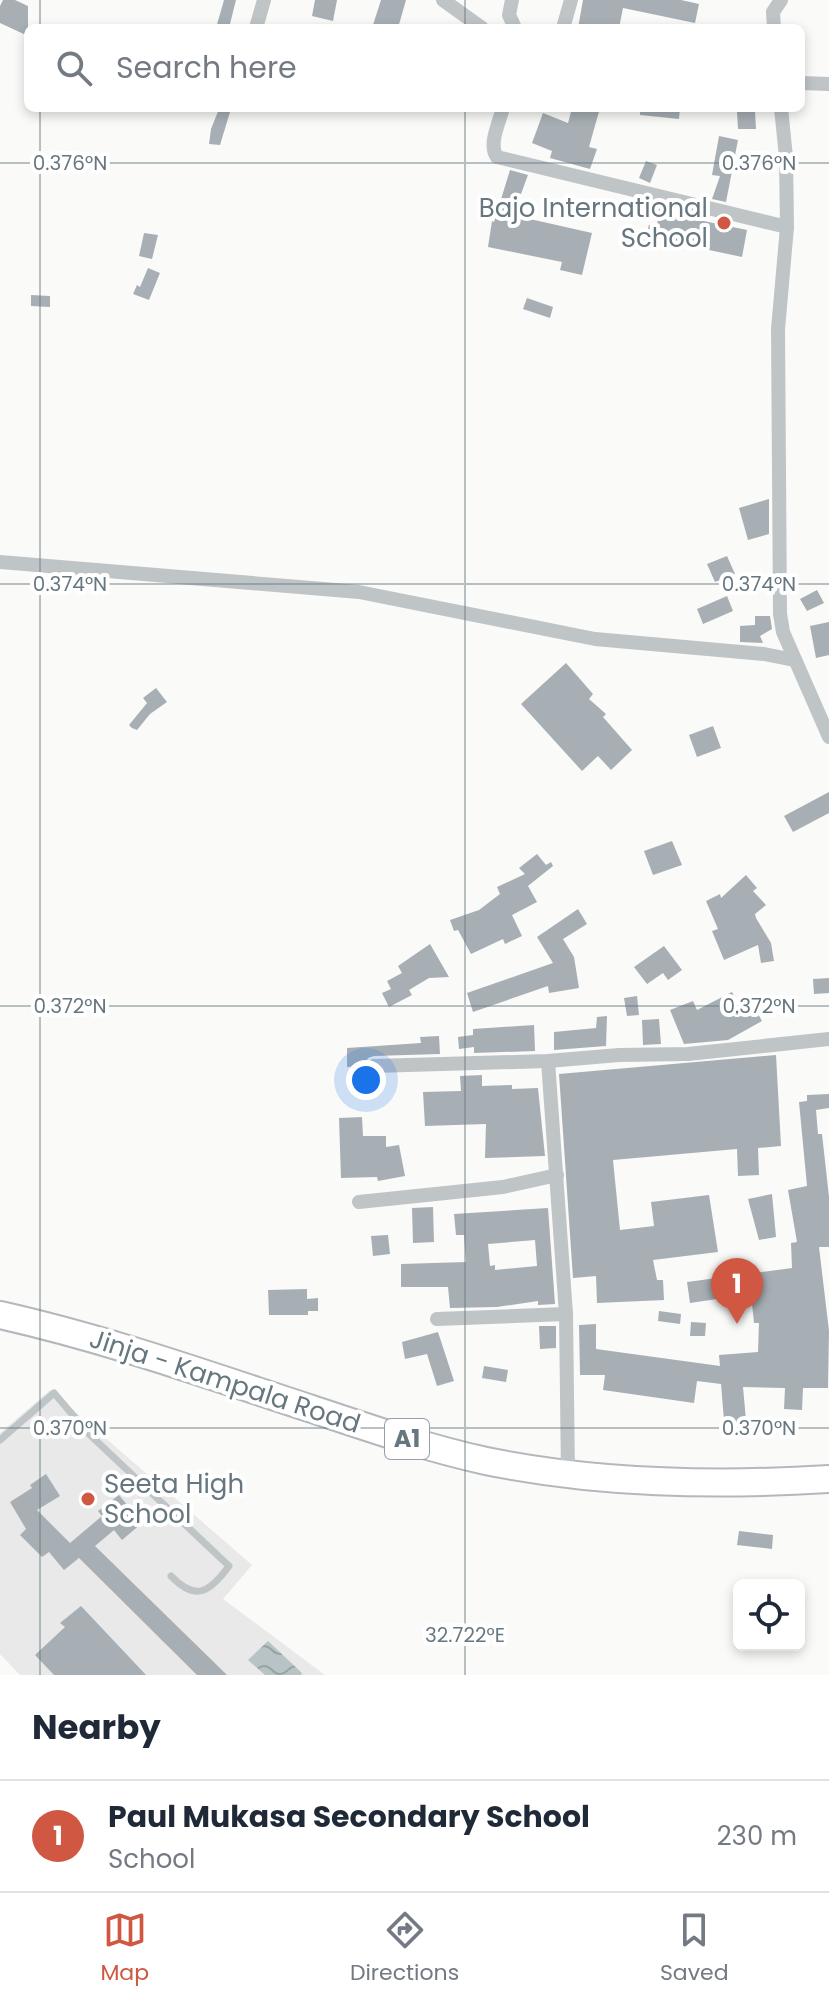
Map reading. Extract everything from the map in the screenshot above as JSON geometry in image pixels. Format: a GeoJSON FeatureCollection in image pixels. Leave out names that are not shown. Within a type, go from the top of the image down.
{"type":"FeatureCollection","features":[{"type":"Feature","properties":{"kind":"highway","name":"Jinja - Kampala Road"},"geometry":{"type":"LineString","coordinates":[[0,1315],[95,1337],[417,1442],[483,1460],[568,1476],[668,1483],[829,1479]]}},
{"type":"Feature","properties":{"kind":"street"},"geometry":{"type":"LineString","coordinates":[[257,24],[264,0]]}},
{"type":"Feature","properties":{"kind":"street"},"geometry":{"type":"LineString","coordinates":[[443,0],[476,24]]}},
{"type":"Feature","properties":{"kind":"street"},"geometry":{"type":"LineString","coordinates":[[512,0],[509,15],[513,24]]}},
{"type":"Feature","properties":{"kind":"street"},"geometry":{"type":"LineString","coordinates":[[564,24],[571,0]]}},
{"type":"Feature","properties":{"kind":"street"},"geometry":{"type":"LineString","coordinates":[[774,24],[775,4]]}},
{"type":"Feature","properties":{"kind":"street"},"geometry":{"type":"LineString","coordinates":[[805,83],[829,84]]}},
{"type":"Feature","properties":{"kind":"street"},"geometry":{"type":"LineString","coordinates":[[502,112],[493,146],[497,157],[787,227]]}},
{"type":"Feature","properties":{"kind":"street"},"geometry":{"type":"LineString","coordinates":[[781,112],[786,157],[787,227],[778,329],[780,614],[794,660],[829,737]]}},
{"type":"Feature","properties":{"kind":"street"},"geometry":{"type":"LineString","coordinates":[[0,562],[359,592],[595,639],[764,654],[794,660]]}},
{"type":"Feature","properties":{"kind":"street"},"geometry":{"type":"LineString","coordinates":[[374,1066],[688,1054],[829,1039]]}},
{"type":"Feature","properties":{"kind":"street"},"geometry":{"type":"LineString","coordinates":[[548,1061],[566,1314],[568,1476]]}},
{"type":"Feature","properties":{"kind":"street"},"geometry":{"type":"LineString","coordinates":[[359,1202],[503,1187],[557,1175]]}},
{"type":"Feature","properties":{"kind":"street"},"geometry":{"type":"LineString","coordinates":[[437,1319],[566,1314]]}},
{"type":"Feature","properties":{"kind":"lane"},"geometry":{"type":"LineString","coordinates":[[0,1440],[54,1393],[89,1434],[229,1566],[211,1588],[204,1591],[192,1591],[171,1576]]}},
{"type":"Feature","properties":{"kind":"shaded area","name":"Seeta High School"},"geometry":{"type":"Polygon","coordinates":[[[50,1390],[252,1565],[223,1599],[325,1675],[20,1675],[0,1654],[0,1433],[50,1390]]]}},
{"type":"Feature","properties":{"kind":"water"},"geometry":{"type":"Polygon","coordinates":[[[268,1641],[301,1675],[265,1675],[248,1660],[268,1641]]]}},
{"type":"Feature","properties":{"kind":"building"},"geometry":{"type":"Polygon","coordinates":[[[3,0],[15,0],[28,6],[28,24],[24,24],[24,34],[0,23],[3,0]]]}},
{"type":"Feature","properties":{"kind":"building"},"geometry":{"type":"Polygon","coordinates":[[[224,0],[236,0],[230,24],[217,24],[224,0]]]}},
{"type":"Feature","properties":{"kind":"building"},"geometry":{"type":"Polygon","coordinates":[[[315,0],[337,0],[333,21],[312,16],[315,0]]]}},
{"type":"Feature","properties":{"kind":"building"},"geometry":{"type":"Polygon","coordinates":[[[381,0],[406,0],[399,24],[373,24],[381,0]]]}},
{"type":"Feature","properties":{"kind":"building"},"geometry":{"type":"Polygon","coordinates":[[[583,0],[681,0],[699,4],[695,23],[623,8],[620,24],[579,24],[583,0]]]}},
{"type":"Feature","properties":{"kind":"building"},"geometry":{"type":"Polygon","coordinates":[[[218,112],[230,112],[220,145],[209,144],[218,112]]]}},
{"type":"Feature","properties":{"kind":"building"},"geometry":{"type":"Polygon","coordinates":[[[571,112],[599,112],[589,147],[597,149],[590,169],[550,158],[552,151],[532,143],[543,113],[568,123],[571,112]]]}},
{"type":"Feature","properties":{"kind":"building"},"geometry":{"type":"Polygon","coordinates":[[[640,112],[680,112],[679,119],[640,115],[640,112]]]}},
{"type":"Feature","properties":{"kind":"building"},"geometry":{"type":"Polygon","coordinates":[[[737,112],[755,112],[756,129],[738,129],[737,112]]]}},
{"type":"Feature","properties":{"kind":"building"},"geometry":{"type":"Polygon","coordinates":[[[719,136],[738,140],[726,202],[712,199],[720,176],[712,175],[719,136]]]}},
{"type":"Feature","properties":{"kind":"building"},"geometry":{"type":"Polygon","coordinates":[[[646,161],[657,165],[650,183],[639,178],[646,161]]]}},
{"type":"Feature","properties":{"kind":"building"},"geometry":{"type":"Polygon","coordinates":[[[510,170],[528,175],[521,194],[518,193],[512,215],[592,233],[582,275],[560,270],[562,262],[488,247],[492,221],[510,170]]]}},
{"type":"Feature","properties":{"kind":"building"},"geometry":{"type":"Polygon","coordinates":[[[659,206],[675,210],[675,215],[747,230],[742,257],[662,240],[661,246],[644,242],[649,225],[657,227],[659,206]]]}},
{"type":"Feature","properties":{"kind":"building"},"geometry":{"type":"Polygon","coordinates":[[[144,233],[158,235],[152,259],[139,256],[144,233]]]}},
{"type":"Feature","properties":{"kind":"building"},"geometry":{"type":"Polygon","coordinates":[[[148,268],[160,273],[149,300],[133,294],[137,285],[140,287],[148,268]]]}},
{"type":"Feature","properties":{"kind":"building"},"geometry":{"type":"Polygon","coordinates":[[[31,295],[50,296],[50,307],[31,306],[31,295]]]}},
{"type":"Feature","properties":{"kind":"building"},"geometry":{"type":"Polygon","coordinates":[[[527,298],[553,307],[550,318],[523,309],[527,298]]]}},
{"type":"Feature","properties":{"kind":"building"},"geometry":{"type":"Polygon","coordinates":[[[769,499],[769,534],[748,540],[739,508],[769,499]]]}},
{"type":"Feature","properties":{"kind":"building"},"geometry":{"type":"Polygon","coordinates":[[[727,556],[735,574],[715,582],[707,564],[727,556]]]}},
{"type":"Feature","properties":{"kind":"building"},"geometry":{"type":"Polygon","coordinates":[[[817,590],[824,603],[807,611],[800,599],[817,590]]]}},
{"type":"Feature","properties":{"kind":"building"},"geometry":{"type":"Polygon","coordinates":[[[727,596],[733,611],[703,624],[697,609],[727,596]]]}},
{"type":"Feature","properties":{"kind":"building"},"geometry":{"type":"Polygon","coordinates":[[[755,616],[770,616],[772,629],[760,636],[763,643],[740,642],[740,626],[755,625],[755,616]]]}},
{"type":"Feature","properties":{"kind":"building"},"geometry":{"type":"Polygon","coordinates":[[[829,622],[829,655],[816,658],[810,626],[829,622]]]}},
{"type":"Feature","properties":{"kind":"building"},"geometry":{"type":"Polygon","coordinates":[[[566,663],[593,694],[589,699],[606,714],[603,717],[632,750],[611,770],[598,756],[582,771],[521,704],[566,663]]]}},
{"type":"Feature","properties":{"kind":"building"},"geometry":{"type":"Polygon","coordinates":[[[156,688],[167,702],[150,714],[137,730],[132,728],[129,725],[147,703],[143,698],[156,688]]]}},
{"type":"Feature","properties":{"kind":"building"},"geometry":{"type":"Polygon","coordinates":[[[713,726],[721,748],[697,757],[689,735],[713,726]]]}},
{"type":"Feature","properties":{"kind":"building"},"geometry":{"type":"Polygon","coordinates":[[[829,792],[829,813],[793,832],[784,816],[829,792]]]}},
{"type":"Feature","properties":{"kind":"building"},"geometry":{"type":"Polygon","coordinates":[[[672,841],[682,865],[653,875],[644,851],[672,841]]]}},
{"type":"Feature","properties":{"kind":"building"},"geometry":{"type":"Polygon","coordinates":[[[537,854],[546,865],[551,862],[553,866],[528,886],[537,902],[512,915],[522,936],[505,944],[503,939],[471,954],[450,920],[479,910],[500,894],[497,887],[525,874],[519,868],[537,854]]]}},
{"type":"Feature","properties":{"kind":"building"},"geometry":{"type":"Polygon","coordinates":[[[746,875],[757,888],[753,891],[766,905],[755,914],[771,943],[774,961],[761,963],[758,945],[724,960],[712,931],[718,929],[706,901],[720,894],[721,898],[746,875]]]}},
{"type":"Feature","properties":{"kind":"building"},"geometry":{"type":"Polygon","coordinates":[[[578,909],[587,924],[563,939],[574,957],[579,988],[549,993],[548,986],[473,1012],[467,993],[553,963],[537,937],[578,909]]]}},
{"type":"Feature","properties":{"kind":"building"},"geometry":{"type":"Polygon","coordinates":[[[430,944],[449,977],[429,978],[409,990],[412,995],[389,1007],[382,993],[391,989],[387,981],[402,973],[398,966],[430,944]]]}},
{"type":"Feature","properties":{"kind":"building"},"geometry":{"type":"Polygon","coordinates":[[[664,946],[682,970],[668,980],[663,973],[647,984],[634,967],[664,946]]]}},
{"type":"Feature","properties":{"kind":"building"},"geometry":{"type":"Polygon","coordinates":[[[829,978],[829,993],[814,994],[813,979],[829,978]]]}},
{"type":"Feature","properties":{"kind":"building"},"geometry":{"type":"Polygon","coordinates":[[[732,992],[739,1005],[750,999],[762,1021],[728,1040],[684,1044],[670,1010],[693,1001],[697,1010],[732,992]]]}},
{"type":"Feature","properties":{"kind":"building"},"geometry":{"type":"Polygon","coordinates":[[[637,996],[639,1015],[627,1016],[624,998],[637,996]]]}},
{"type":"Feature","properties":{"kind":"building"},"geometry":{"type":"Polygon","coordinates":[[[607,1016],[606,1046],[554,1050],[554,1032],[596,1028],[597,1017],[607,1016]]]}},
{"type":"Feature","properties":{"kind":"building"},"geometry":{"type":"Polygon","coordinates":[[[659,1019],[661,1044],[643,1045],[642,1020],[659,1019]]]}},
{"type":"Feature","properties":{"kind":"building"},"geometry":{"type":"Polygon","coordinates":[[[534,1025],[535,1051],[474,1053],[474,1047],[459,1049],[458,1037],[473,1035],[473,1029],[534,1025]]]}},
{"type":"Feature","properties":{"kind":"building"},"geometry":{"type":"Polygon","coordinates":[[[439,1036],[440,1054],[374,1056],[368,1058],[364,1066],[347,1067],[347,1048],[421,1043],[420,1037],[439,1036]]]}},
{"type":"Feature","properties":{"kind":"building"},"geometry":{"type":"Polygon","coordinates":[[[776,1055],[781,1146],[758,1148],[759,1175],[738,1176],[737,1149],[613,1160],[620,1230],[654,1226],[651,1202],[709,1195],[718,1252],[653,1260],[657,1280],[663,1280],[664,1300],[597,1303],[596,1276],[573,1278],[559,1074],[776,1055]]]}},
{"type":"Feature","properties":{"kind":"building"},"geometry":{"type":"Polygon","coordinates":[[[482,1075],[482,1086],[538,1088],[545,1156],[485,1158],[486,1124],[425,1126],[423,1092],[461,1091],[460,1076],[482,1075]]]}},
{"type":"Feature","properties":{"kind":"building"},"geometry":{"type":"Polygon","coordinates":[[[829,1094],[829,1108],[816,1110],[829,1197],[829,1247],[819,1247],[829,1331],[828,1388],[803,1388],[802,1410],[784,1409],[785,1388],[743,1387],[747,1431],[725,1433],[721,1384],[697,1381],[694,1403],[603,1390],[605,1375],[580,1375],[579,1325],[596,1324],[596,1349],[720,1366],[719,1355],[758,1352],[759,1323],[754,1323],[751,1294],[690,1303],[687,1282],[792,1268],[791,1243],[797,1242],[788,1190],[807,1186],[799,1102],[807,1101],[807,1095],[829,1094]]]}},
{"type":"Feature","properties":{"kind":"building"},"geometry":{"type":"Polygon","coordinates":[[[362,1117],[363,1136],[386,1136],[386,1147],[399,1145],[405,1176],[378,1181],[377,1177],[341,1178],[339,1118],[362,1117]]]}},
{"type":"Feature","properties":{"kind":"building"},"geometry":{"type":"Polygon","coordinates":[[[772,1194],[776,1237],[759,1240],[748,1199],[772,1194]]]}},
{"type":"Feature","properties":{"kind":"building"},"geometry":{"type":"Polygon","coordinates":[[[433,1207],[434,1242],[413,1243],[412,1208],[433,1207]]]}},
{"type":"Feature","properties":{"kind":"building"},"geometry":{"type":"Polygon","coordinates":[[[548,1208],[555,1304],[538,1305],[538,1301],[497,1307],[450,1308],[448,1287],[401,1287],[401,1264],[466,1262],[464,1235],[456,1235],[454,1214],[548,1208]],[[535,1240],[488,1244],[490,1266],[495,1265],[495,1270],[537,1266],[535,1240]]]}},
{"type":"Feature","properties":{"kind":"building"},"geometry":{"type":"Polygon","coordinates":[[[388,1235],[390,1254],[373,1256],[371,1236],[388,1235]]]}},
{"type":"Feature","properties":{"kind":"building"},"geometry":{"type":"Polygon","coordinates":[[[307,1289],[307,1299],[318,1298],[318,1311],[308,1311],[308,1315],[269,1315],[268,1290],[307,1289]]]}},
{"type":"Feature","properties":{"kind":"building"},"geometry":{"type":"Polygon","coordinates":[[[659,1311],[681,1314],[680,1324],[658,1321],[659,1311]]]}},
{"type":"Feature","properties":{"kind":"building"},"geometry":{"type":"Polygon","coordinates":[[[691,1322],[706,1323],[705,1336],[690,1336],[691,1322]]]}},
{"type":"Feature","properties":{"kind":"building"},"geometry":{"type":"Polygon","coordinates":[[[539,1326],[556,1326],[556,1348],[540,1349],[539,1326]]]}},
{"type":"Feature","properties":{"kind":"building"},"geometry":{"type":"Polygon","coordinates":[[[438,1332],[454,1381],[437,1386],[427,1354],[405,1359],[402,1342],[438,1332]]]}},
{"type":"Feature","properties":{"kind":"building"},"geometry":{"type":"Polygon","coordinates":[[[484,1366],[508,1370],[506,1382],[482,1378],[484,1366]]]}},
{"type":"Feature","properties":{"kind":"building"},"geometry":{"type":"Polygon","coordinates":[[[46,1474],[60,1496],[37,1510],[70,1543],[102,1516],[98,1511],[119,1495],[142,1523],[122,1540],[114,1530],[95,1546],[227,1675],[197,1675],[79,1558],[64,1570],[49,1552],[42,1557],[20,1535],[26,1529],[10,1502],[32,1488],[30,1485],[46,1474]]]}},
{"type":"Feature","properties":{"kind":"building"},"geometry":{"type":"Polygon","coordinates":[[[739,1531],[773,1535],[772,1549],[737,1545],[739,1531]]]}},
{"type":"Feature","properties":{"kind":"building"},"geometry":{"type":"Polygon","coordinates":[[[81,1606],[146,1675],[54,1675],[35,1655],[65,1627],[60,1623],[81,1606]]]}},
{"type":"Feature","properties":{"kind":"place","name":"Bajo International School"},"geometry":{"type":"Point","coordinates":[724,223]}},
{"type":"Feature","properties":{"kind":"place","name":"Paul Mukasa Secondary School"},"geometry":{"type":"Point","coordinates":[737,1324]}},
{"type":"Feature","properties":{"kind":"place","name":"Seeta High School"},"geometry":{"type":"Point","coordinates":[88,1499]}}]}
